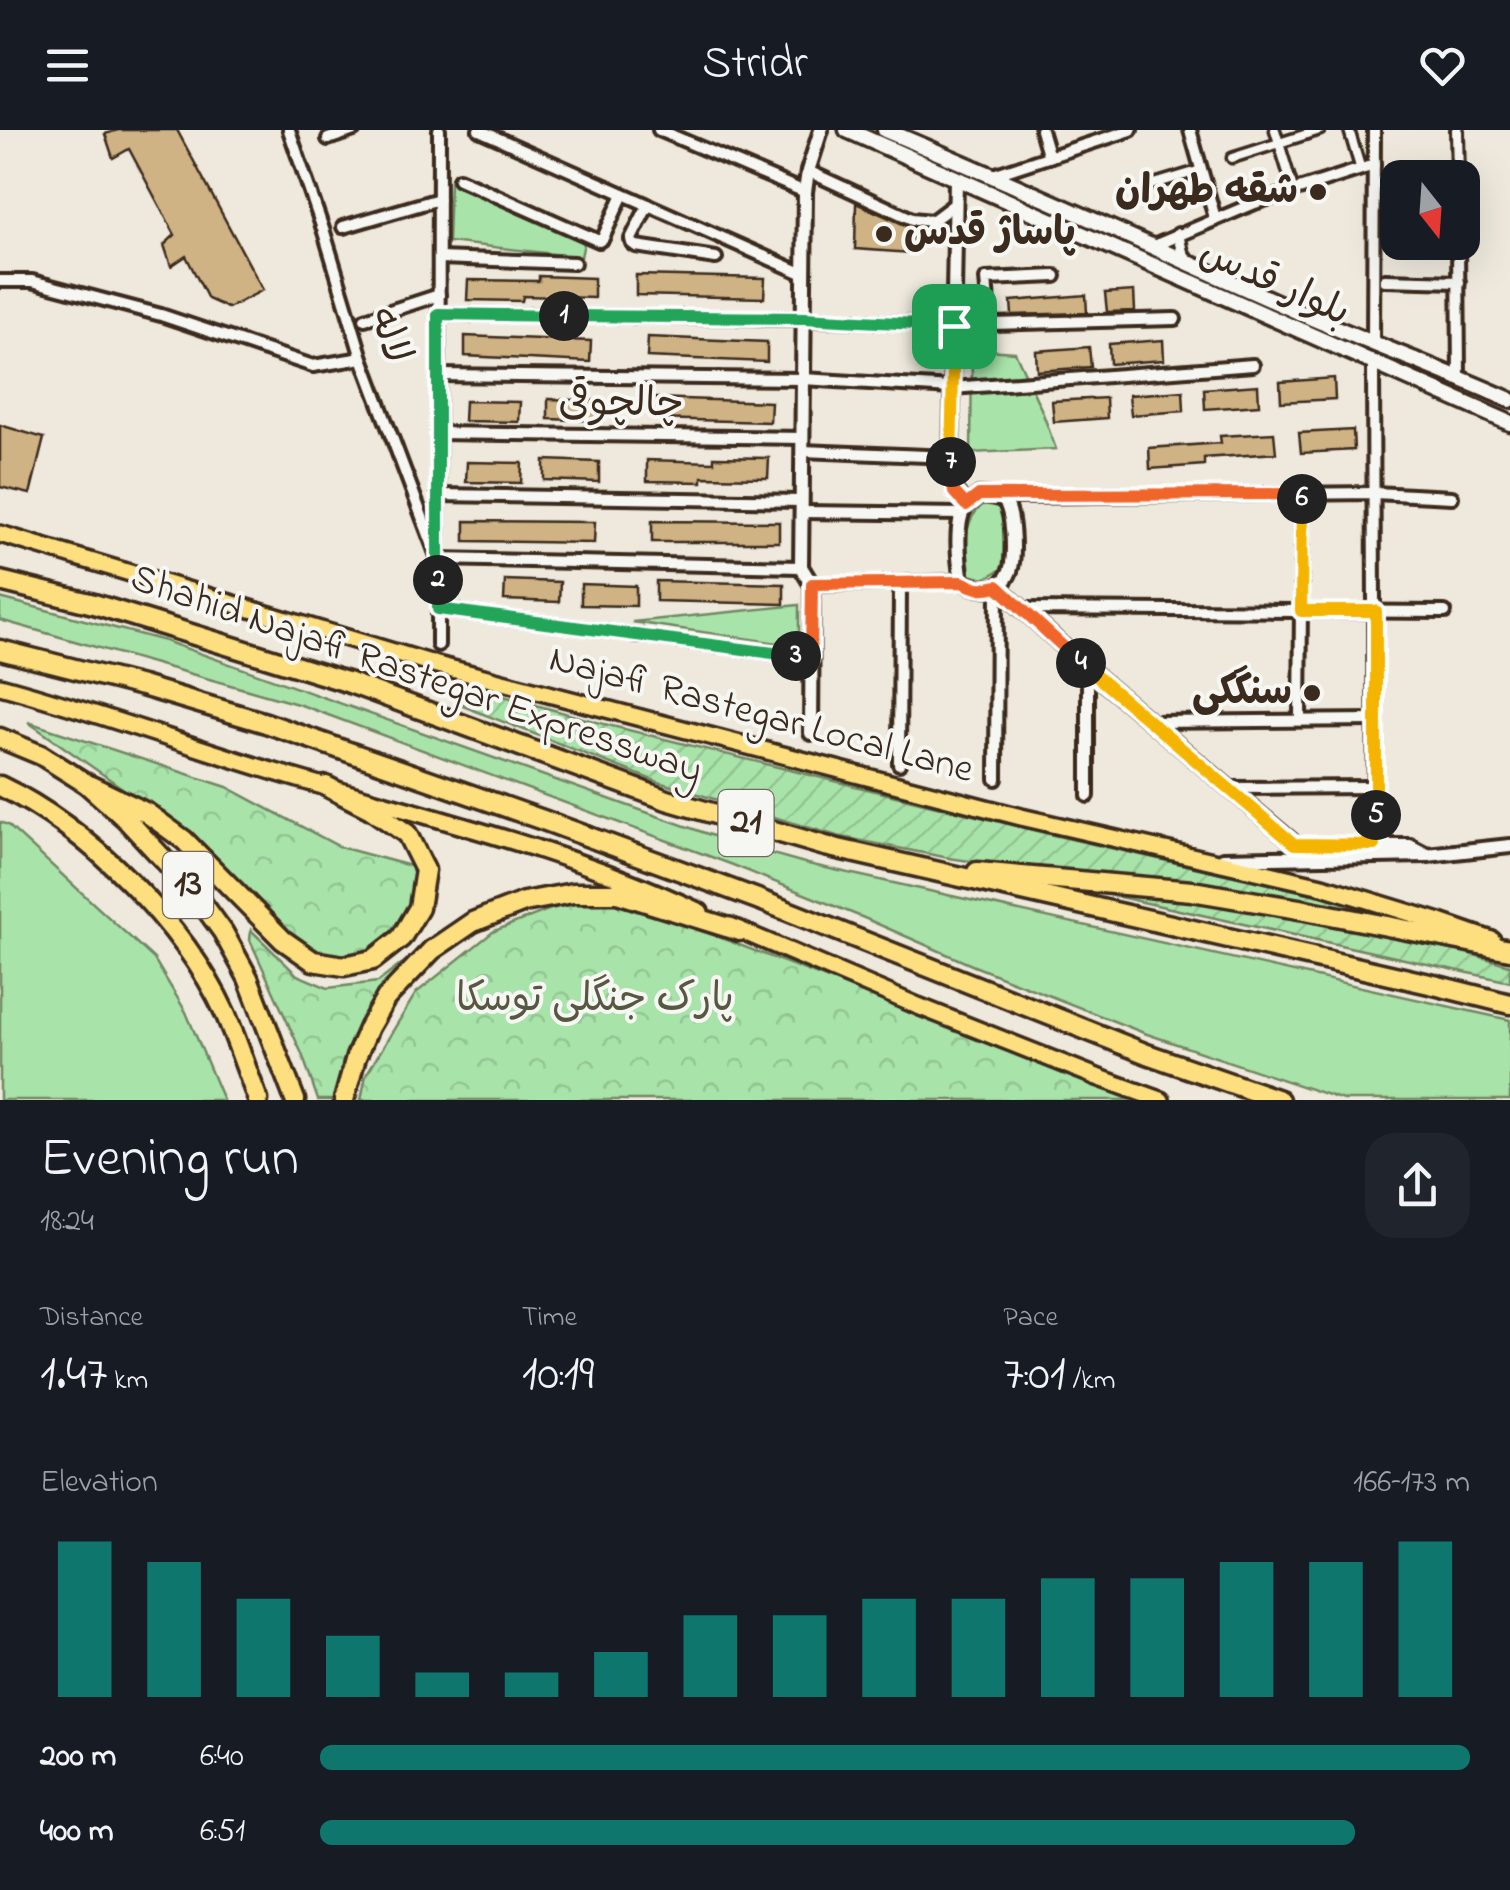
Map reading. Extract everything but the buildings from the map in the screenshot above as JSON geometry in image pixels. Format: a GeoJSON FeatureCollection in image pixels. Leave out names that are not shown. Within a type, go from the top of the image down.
{"type":"FeatureCollection","features":[{"type":"Feature","properties":{"kind":"highway","name":"Shahid Najafi Rastegar Expressway"},"geometry":{"type":"LineString","coordinates":[[0,580],[94,604],[347,682],[667,800],[825,846],[1510,1004]]}},
{"type":"Feature","properties":{"kind":"highway","name":"21"},"geometry":{"type":"LineString","coordinates":[[0,650],[196,702],[360,756],[742,893],[1148,1054],[1279,1100]]}},
{"type":"Feature","properties":{"kind":"highway","name":"13"},"geometry":{"type":"LineString","coordinates":[[0,738],[41,755],[87,784],[126,819],[194,892],[223,932],[248,978],[295,1100]]}},
{"type":"Feature","properties":{"kind":"highway"},"geometry":{"type":"LineString","coordinates":[[87,784],[147,813],[184,840],[283,940],[313,961],[344,966],[373,960],[401,938],[419,908],[425,870],[407,834],[371,809],[326,786]]}},
{"type":"Feature","properties":{"kind":"highway","name":"13"},"geometry":{"type":"LineString","coordinates":[[0,786],[48,813],[86,841],[188,949],[224,1013],[258,1100]]}},
{"type":"Feature","properties":{"kind":"highway"},"geometry":{"type":"LineString","coordinates":[[916,867],[1192,892],[1510,948]]}},
{"type":"Feature","properties":{"kind":"highway"},"geometry":{"type":"LineString","coordinates":[[344,1100],[356,1057],[386,998],[432,950],[473,922],[524,902],[574,893],[617,893],[739,931]]}},
{"type":"Feature","properties":{"kind":"main road","name":"بلوار قدس"},"geometry":{"type":"LineString","coordinates":[[847,130],[1510,424]]}},
{"type":"Feature","properties":{"kind":"main road","name":"بلوار قدس"},"geometry":{"type":"LineString","coordinates":[[885,130],[1510,400]]}},
{"type":"Feature","properties":{"kind":"main road"},"geometry":{"type":"LineString","coordinates":[[1373,344],[1373,363]]}},
{"type":"Feature","properties":{"kind":"main road","name":"Najafi Rastegar Local Lane"},"geometry":{"type":"LineString","coordinates":[[0,534],[437,666],[924,793],[1322,886],[1510,948]]}},
{"type":"Feature","properties":{"kind":"main road"},"geometry":{"type":"LineString","coordinates":[[0,686],[497,835],[664,895],[918,1006],[1161,1100]]}},
{"type":"Feature","properties":{"kind":"street","name":"لاله"},"geometry":{"type":"LineString","coordinates":[[289,130],[362,358],[438,559]]}},
{"type":"Feature","properties":{"kind":"street"},"geometry":{"type":"LineString","coordinates":[[328,138],[354,130]]}},
{"type":"Feature","properties":{"kind":"street"},"geometry":{"type":"LineString","coordinates":[[438,645],[439,130]]}},
{"type":"Feature","properties":{"kind":"street"},"geometry":{"type":"LineString","coordinates":[[479,130],[804,274]]}},
{"type":"Feature","properties":{"kind":"street"},"geometry":{"type":"LineString","coordinates":[[659,130],[805,192]]}},
{"type":"Feature","properties":{"kind":"street"},"geometry":{"type":"LineString","coordinates":[[811,734],[812,584],[802,566],[805,192],[821,130]]}},
{"type":"Feature","properties":{"kind":"street"},"geometry":{"type":"LineString","coordinates":[[1041,130],[1049,157]]}},
{"type":"Feature","properties":{"kind":"street"},"geometry":{"type":"LineString","coordinates":[[993,175],[1131,130]]}},
{"type":"Feature","properties":{"kind":"street"},"geometry":{"type":"LineString","coordinates":[[1190,130],[1215,218]]}},
{"type":"Feature","properties":{"kind":"street"},"geometry":{"type":"LineString","coordinates":[[1275,130],[1294,192]]}},
{"type":"Feature","properties":{"kind":"street"},"geometry":{"type":"LineString","coordinates":[[1232,158],[1320,130]]}},
{"type":"Feature","properties":{"kind":"street"},"geometry":{"type":"LineString","coordinates":[[1349,130],[1361,170]]}},
{"type":"Feature","properties":{"kind":"street"},"geometry":{"type":"LineString","coordinates":[[1373,344],[1374,130]]}},
{"type":"Feature","properties":{"kind":"street"},"geometry":{"type":"LineString","coordinates":[[1457,130],[1458,160]]}},
{"type":"Feature","properties":{"kind":"street"},"geometry":{"type":"LineString","coordinates":[[1150,247],[1215,218],[1374,166]]}},
{"type":"Feature","properties":{"kind":"street"},"geometry":{"type":"LineString","coordinates":[[1151,185],[1202,170]]}},
{"type":"Feature","properties":{"kind":"street"},"geometry":{"type":"LineString","coordinates":[[808,171],[912,219],[932,220],[956,204]]}},
{"type":"Feature","properties":{"kind":"street"},"geometry":{"type":"LineString","coordinates":[[459,179],[599,241],[623,194]]}},
{"type":"Feature","properties":{"kind":"street"},"geometry":{"type":"LineString","coordinates":[[956,179],[951,457],[954,492],[964,510]]}},
{"type":"Feature","properties":{"kind":"street"},"geometry":{"type":"LineString","coordinates":[[343,227],[439,199]]}},
{"type":"Feature","properties":{"kind":"street"},"geometry":{"type":"LineString","coordinates":[[648,205],[631,238],[632,244],[716,258]]}},
{"type":"Feature","properties":{"kind":"street"},"geometry":{"type":"LineString","coordinates":[[1178,234],[1190,264]]}},
{"type":"Feature","properties":{"kind":"street"},"geometry":{"type":"LineString","coordinates":[[439,258],[574,264]]}},
{"type":"Feature","properties":{"kind":"street"},"geometry":{"type":"LineString","coordinates":[[1458,260],[1460,377]]}},
{"type":"Feature","properties":{"kind":"street"},"geometry":{"type":"LineString","coordinates":[[990,324],[986,279],[1055,276]]}},
{"type":"Feature","properties":{"kind":"street"},"geometry":{"type":"LineString","coordinates":[[1386,280],[1459,282]]}},
{"type":"Feature","properties":{"kind":"street"},"geometry":{"type":"LineString","coordinates":[[0,281],[32,281],[142,310],[313,366],[362,358]]}},
{"type":"Feature","properties":{"kind":"street"},"geometry":{"type":"LineString","coordinates":[[365,319],[438,296]]}},
{"type":"Feature","properties":{"kind":"street"},"geometry":{"type":"LineString","coordinates":[[438,314],[804,318],[954,326],[1175,319]]}},
{"type":"Feature","properties":{"kind":"street"},"geometry":{"type":"LineString","coordinates":[[1373,363],[1375,845]]}},
{"type":"Feature","properties":{"kind":"street"},"geometry":{"type":"LineString","coordinates":[[438,375],[803,379],[952,388],[1253,364]]}},
{"type":"Feature","properties":{"kind":"street","name":"چالچوقی"},"geometry":{"type":"LineString","coordinates":[[438,433],[802,444],[951,457]]}},
{"type":"Feature","properties":{"kind":"street"},"geometry":{"type":"LineString","coordinates":[[1300,720],[1302,494]]}},
{"type":"Feature","properties":{"kind":"street"},"geometry":{"type":"LineString","coordinates":[[438,495],[964,510]]}},
{"type":"Feature","properties":{"kind":"street"},"geometry":{"type":"LineString","coordinates":[[962,582],[958,546],[964,510],[979,495],[1452,496]]}},
{"type":"Feature","properties":{"kind":"street"},"geometry":{"type":"LineString","coordinates":[[812,584],[962,582],[984,590],[997,586],[1010,570],[1011,510],[994,497]]}},
{"type":"Feature","properties":{"kind":"street"},"geometry":{"type":"LineString","coordinates":[[438,559],[802,566]]}},
{"type":"Feature","properties":{"kind":"street"},"geometry":{"type":"LineString","coordinates":[[899,764],[900,584]]}},
{"type":"Feature","properties":{"kind":"street"},"geometry":{"type":"LineString","coordinates":[[997,586],[1294,844],[1410,846],[1427,855]]}},
{"type":"Feature","properties":{"kind":"street"},"geometry":{"type":"LineString","coordinates":[[996,778],[997,586]]}},
{"type":"Feature","properties":{"kind":"street"},"geometry":{"type":"LineString","coordinates":[[438,609],[811,658]]}},
{"type":"Feature","properties":{"kind":"street"},"geometry":{"type":"LineString","coordinates":[[1020,609],[1446,612]]}},
{"type":"Feature","properties":{"kind":"street"},"geometry":{"type":"LineString","coordinates":[[1088,669],[1088,796]]}},
{"type":"Feature","properties":{"kind":"street"},"geometry":{"type":"LineString","coordinates":[[1154,722],[1376,720]]}},
{"type":"Feature","properties":{"kind":"street"},"geometry":{"type":"LineString","coordinates":[[1230,788],[1376,788]]}},
{"type":"Feature","properties":{"kind":"street"},"geometry":{"type":"LineString","coordinates":[[1202,859],[1427,855],[1510,846]]}},
{"type":"Feature","properties":{"kind":"green space"},"geometry":{"type":"Polygon","coordinates":[[[450,181],[585,238],[581,257],[448,242],[450,181]]]}},
{"type":"Feature","properties":{"kind":"green space"},"geometry":{"type":"Polygon","coordinates":[[[972,349],[1015,352],[1056,449],[971,453],[972,349]]]}},
{"type":"Feature","properties":{"kind":"green space"},"geometry":{"type":"Polygon","coordinates":[[[985,503],[996,505],[1004,515],[1003,565],[984,579],[970,575],[967,536],[971,519],[985,503]]]}},
{"type":"Feature","properties":{"kind":"green space"},"geometry":{"type":"Polygon","coordinates":[[[0,598],[165,641],[733,843],[808,864],[1510,1020],[1510,1100],[1343,1100],[1144,1033],[733,865],[301,705],[0,620],[0,598]]]}},
{"type":"Feature","properties":{"kind":"green space"},"geometry":{"type":"Polygon","coordinates":[[[799,605],[799,646],[632,622],[799,605]]]}},
{"type":"Feature","properties":{"kind":"green space"},"geometry":{"type":"Polygon","coordinates":[[[493,693],[1053,835],[1348,902],[1405,919],[1404,925],[949,858],[837,836],[655,781],[460,705],[493,693]]]}},
{"type":"Feature","properties":{"kind":"green space"},"geometry":{"type":"Polygon","coordinates":[[[28,722],[227,787],[340,847],[418,868],[410,909],[393,939],[363,959],[332,961],[285,931],[195,839],[28,722]]]}},
{"type":"Feature","properties":{"kind":"green space"},"geometry":{"type":"Polygon","coordinates":[[[0,822],[8,825],[154,959],[186,1012],[223,1100],[0,1100],[0,822]]]}},
{"type":"Feature","properties":{"kind":"green space"},"geometry":{"type":"Polygon","coordinates":[[[1078,888],[1226,901],[1402,935],[1510,965],[1510,982],[1078,888]]]}},
{"type":"Feature","properties":{"kind":"green space","name":"پارک جنگلی توسکا"},"geometry":{"type":"Polygon","coordinates":[[[612,896],[1042,1061],[1133,1100],[361,1100],[366,1075],[416,993],[494,931],[569,902],[612,896]]]}},
{"type":"Feature","properties":{"kind":"green space"},"geometry":{"type":"Polygon","coordinates":[[[251,930],[297,975],[328,988],[378,982],[407,960],[340,1100],[318,1100],[302,1054],[250,940],[251,930]]]}},
{"type":"Feature","properties":{"kind":"place","name":"شقه طهران"},"geometry":{"type":"Point","coordinates":[1318,192]}},
{"type":"Feature","properties":{"kind":"place","name":"پاساژ قدس"},"geometry":{"type":"Point","coordinates":[884,234]}},
{"type":"Feature","properties":{"kind":"place","name":"سنگکی"},"geometry":{"type":"Point","coordinates":[1312,693]}},
{"type":"Feature","properties":{"kind":"route"},"geometry":{"type":"LineString","coordinates":[[438,314],[804,318],[954,326],[951,467],[954,492],[966,505],[979,495],[1302,494],[1301,611],[1376,611],[1375,845],[1294,844],[997,586],[984,590],[962,582],[812,584],[811,658],[438,609],[438,314]]}}]}
